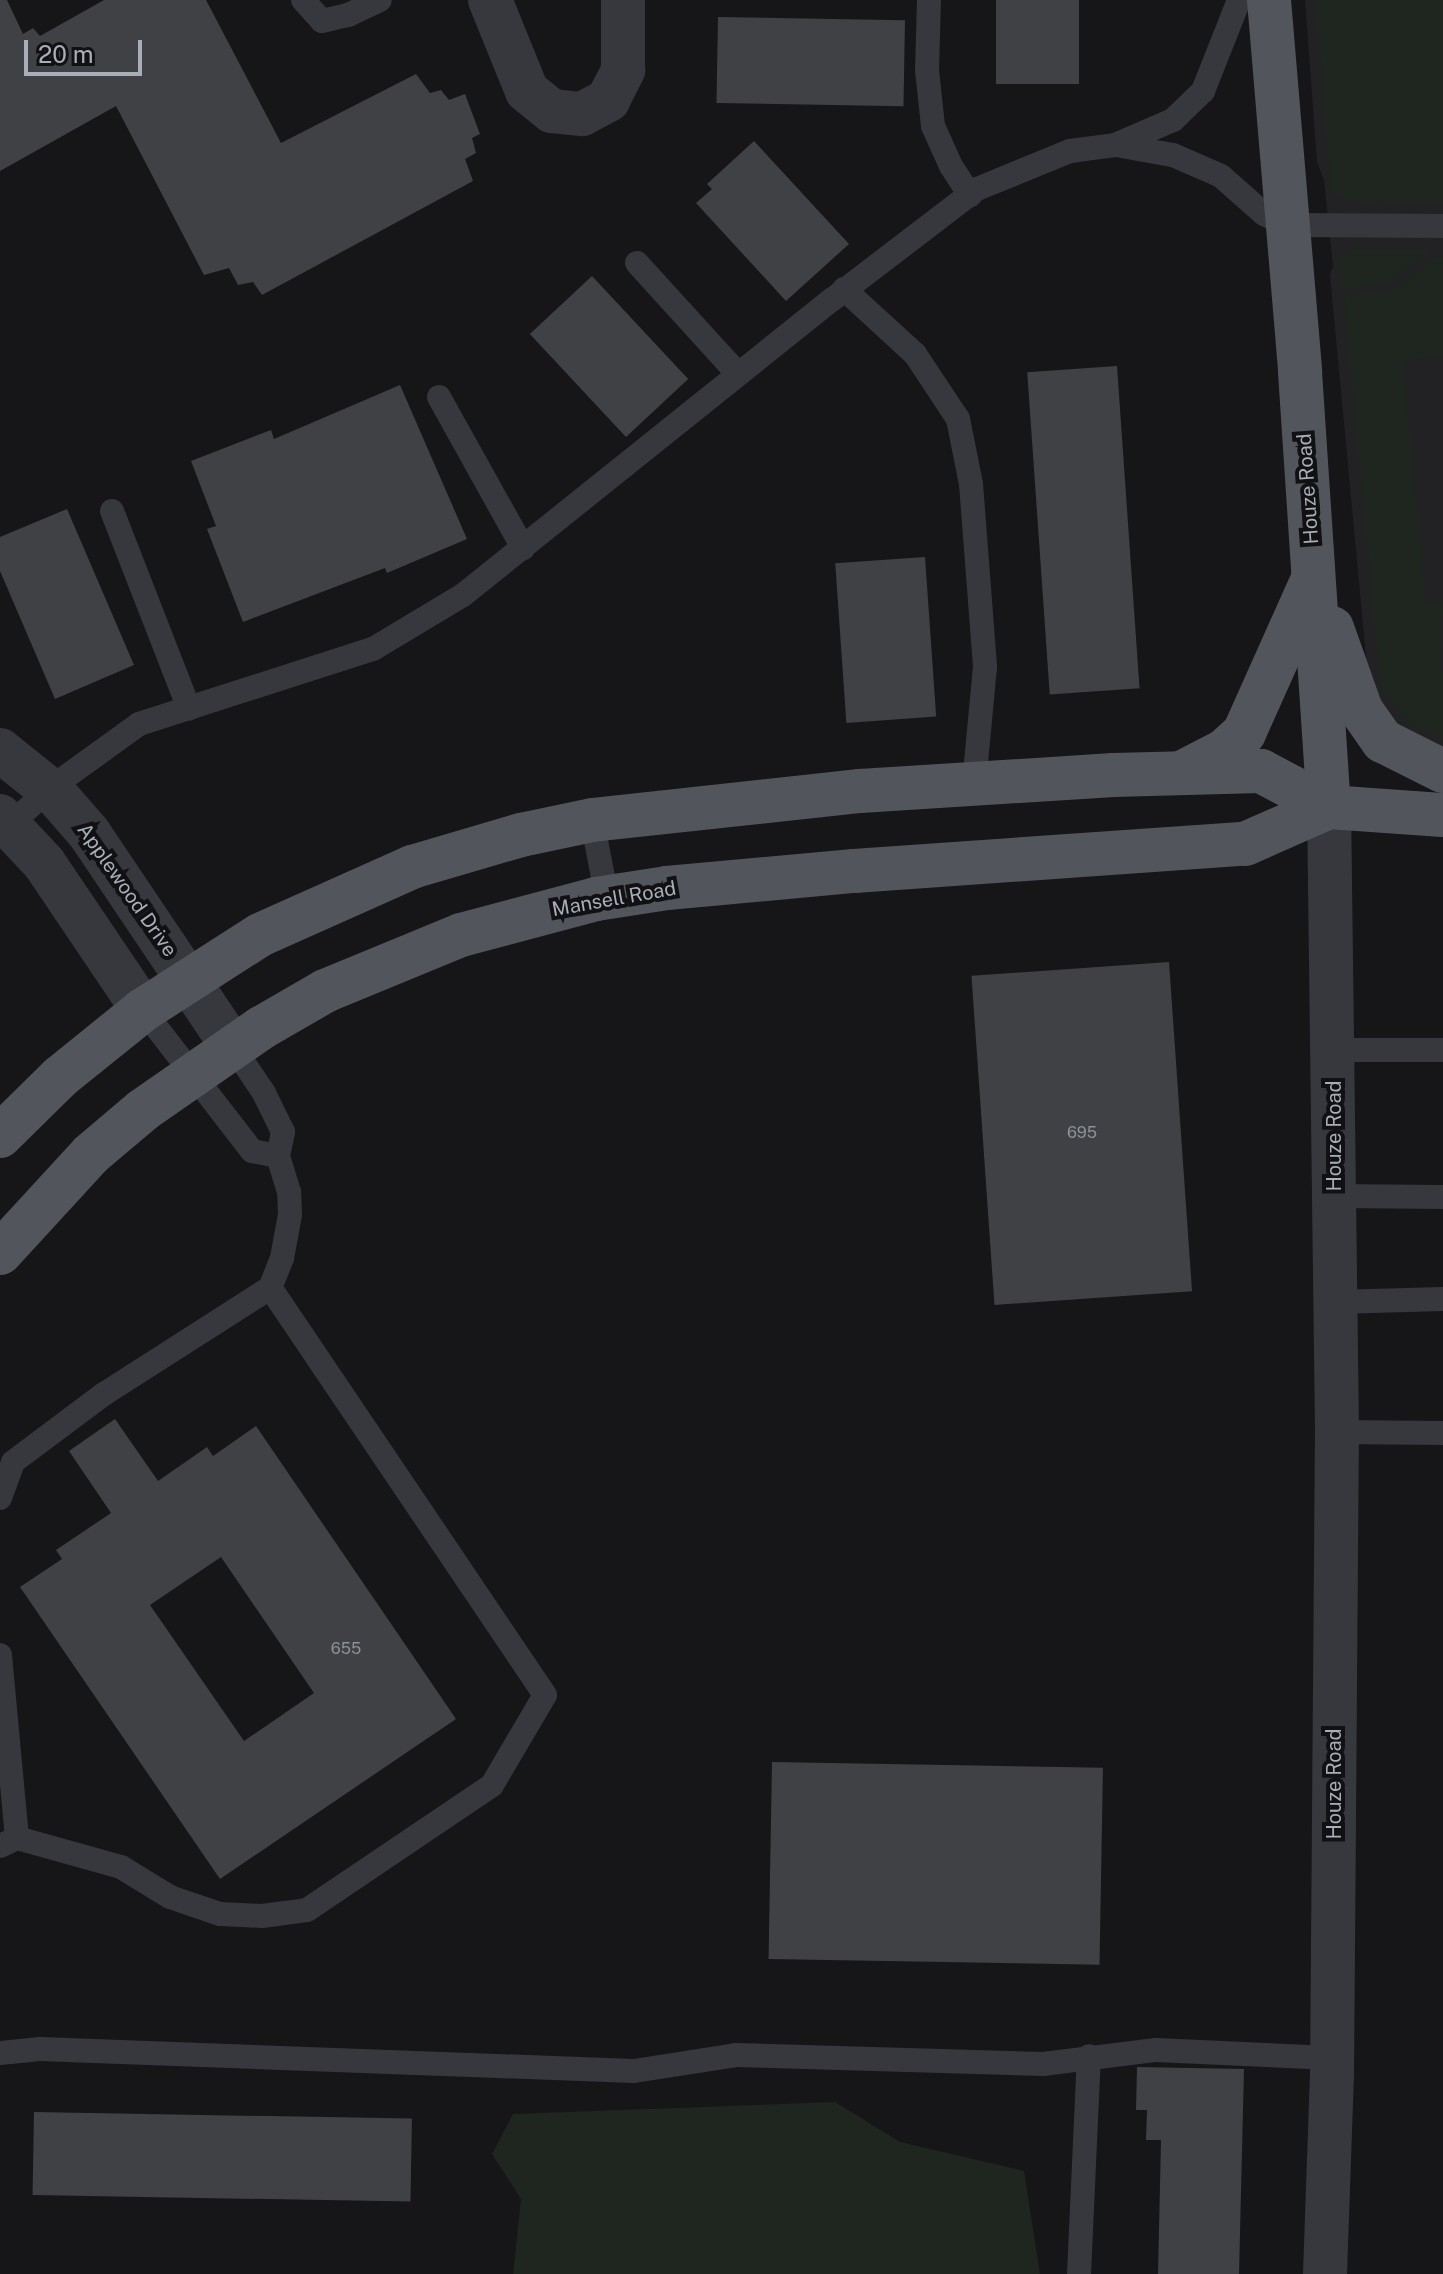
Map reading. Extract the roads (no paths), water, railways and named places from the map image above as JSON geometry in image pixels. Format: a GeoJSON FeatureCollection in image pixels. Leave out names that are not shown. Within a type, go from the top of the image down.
{"type":"FeatureCollection","features":[{"type":"Feature","properties":{"kind":"main road","name":"Houze Road"},"geometry":{"type":"LineString","coordinates":[[1269,0],[1329,807]]}},
{"type":"Feature","properties":{"kind":"main road"},"geometry":{"type":"LineString","coordinates":[[1314,577],[1361,710],[1383,741],[1443,771]]}},
{"type":"Feature","properties":{"kind":"main road"},"geometry":{"type":"LineString","coordinates":[[1181,773],[1224,751],[1244,733],[1314,577]]}},
{"type":"Feature","properties":{"kind":"main road","name":"Mansell Road"},"geometry":{"type":"LineString","coordinates":[[0,1136],[60,1077],[143,1010],[260,935],[412,867],[521,835],[592,820],[860,791],[1261,771],[1329,807],[1443,815]]}},
{"type":"Feature","properties":{"kind":"main road","name":"Mansell Road"},"geometry":{"type":"LineString","coordinates":[[0,1253],[91,1154],[143,1110],[233,1047],[325,991],[397,958],[512,920],[667,888],[854,871],[1245,844],[1329,807]]}},
{"type":"Feature","properties":{"kind":"street"},"geometry":{"type":"LineString","coordinates":[[490,0],[527,91],[552,111],[582,114],[608,100],[623,70],[623,0]]}},
{"type":"Feature","properties":{"kind":"street","name":"Applewood Drive"},"geometry":{"type":"LineString","coordinates":[[0,750],[49,789],[89,833],[233,1047]]}},
{"type":"Feature","properties":{"kind":"street","name":"Houze Road"},"geometry":{"type":"LineString","coordinates":[[1325,2274],[1332,2058],[1337,1432],[1329,807]]}},
{"type":"Feature","properties":{"kind":"street"},"geometry":{"type":"LineString","coordinates":[[5,820],[44,863],[143,1010]]}},
{"type":"Feature","properties":{"kind":"lane"},"geometry":{"type":"LineString","coordinates":[[303,0],[322,21],[348,15],[380,0]]}},
{"type":"Feature","properties":{"kind":"lane"},"geometry":{"type":"LineString","coordinates":[[929,0],[927,70],[933,126],[951,166],[970,195]]}},
{"type":"Feature","properties":{"kind":"lane"},"geometry":{"type":"LineString","coordinates":[[5,820],[139,724],[373,649],[463,595],[844,289],[970,195],[1070,151],[1115,145],[1173,120],[1203,91],[1239,0]]}},
{"type":"Feature","properties":{"kind":"lane"},"geometry":{"type":"LineString","coordinates":[[1115,145],[1173,155],[1221,176],[1264,214],[1288,225],[1443,226]]}},
{"type":"Feature","properties":{"kind":"lane"},"geometry":{"type":"LineString","coordinates":[[637,263],[738,374]]}},
{"type":"Feature","properties":{"kind":"lane"},"geometry":{"type":"LineString","coordinates":[[844,289],[915,354],[958,419],[971,484],[985,667],[974,784]]}},
{"type":"Feature","properties":{"kind":"lane"},"geometry":{"type":"LineString","coordinates":[[439,397],[523,548]]}},
{"type":"Feature","properties":{"kind":"lane"},"geometry":{"type":"LineString","coordinates":[[112,511],[189,708]]}},
{"type":"Feature","properties":{"kind":"lane"},"geometry":{"type":"LineString","coordinates":[[592,820],[607,898]]}},
{"type":"Feature","properties":{"kind":"lane"},"geometry":{"type":"LineString","coordinates":[[143,1010],[252,1151],[278,1156]]}},
{"type":"Feature","properties":{"kind":"lane"},"geometry":{"type":"LineString","coordinates":[[0,1498],[13,1462],[104,1394],[270,1288],[285,1247],[290,1215],[289,1192],[278,1156],[283,1132],[264,1093],[233,1047]]}},
{"type":"Feature","properties":{"kind":"lane"},"geometry":{"type":"LineString","coordinates":[[1333,1050],[1443,1050]]}},
{"type":"Feature","properties":{"kind":"lane"},"geometry":{"type":"LineString","coordinates":[[1334,1196],[1443,1197]]}},
{"type":"Feature","properties":{"kind":"lane"},"geometry":{"type":"LineString","coordinates":[[0,1655],[9,1842],[121,1867],[170,1897],[220,1914],[262,1916],[307,1910],[492,1785],[545,1695],[270,1288]]}},
{"type":"Feature","properties":{"kind":"lane"},"geometry":{"type":"LineString","coordinates":[[1335,1302],[1443,1299]]}},
{"type":"Feature","properties":{"kind":"lane"},"geometry":{"type":"LineString","coordinates":[[1337,1432],[1443,1433]]}},
{"type":"Feature","properties":{"kind":"lane"},"geometry":{"type":"LineString","coordinates":[[0,2053],[56,2049],[634,2071],[736,2055],[1043,2064],[1156,2050],[1332,2058]]}},
{"type":"Feature","properties":{"kind":"lane"},"geometry":{"type":"LineString","coordinates":[[1079,2274],[1089,2056]]}}]}
